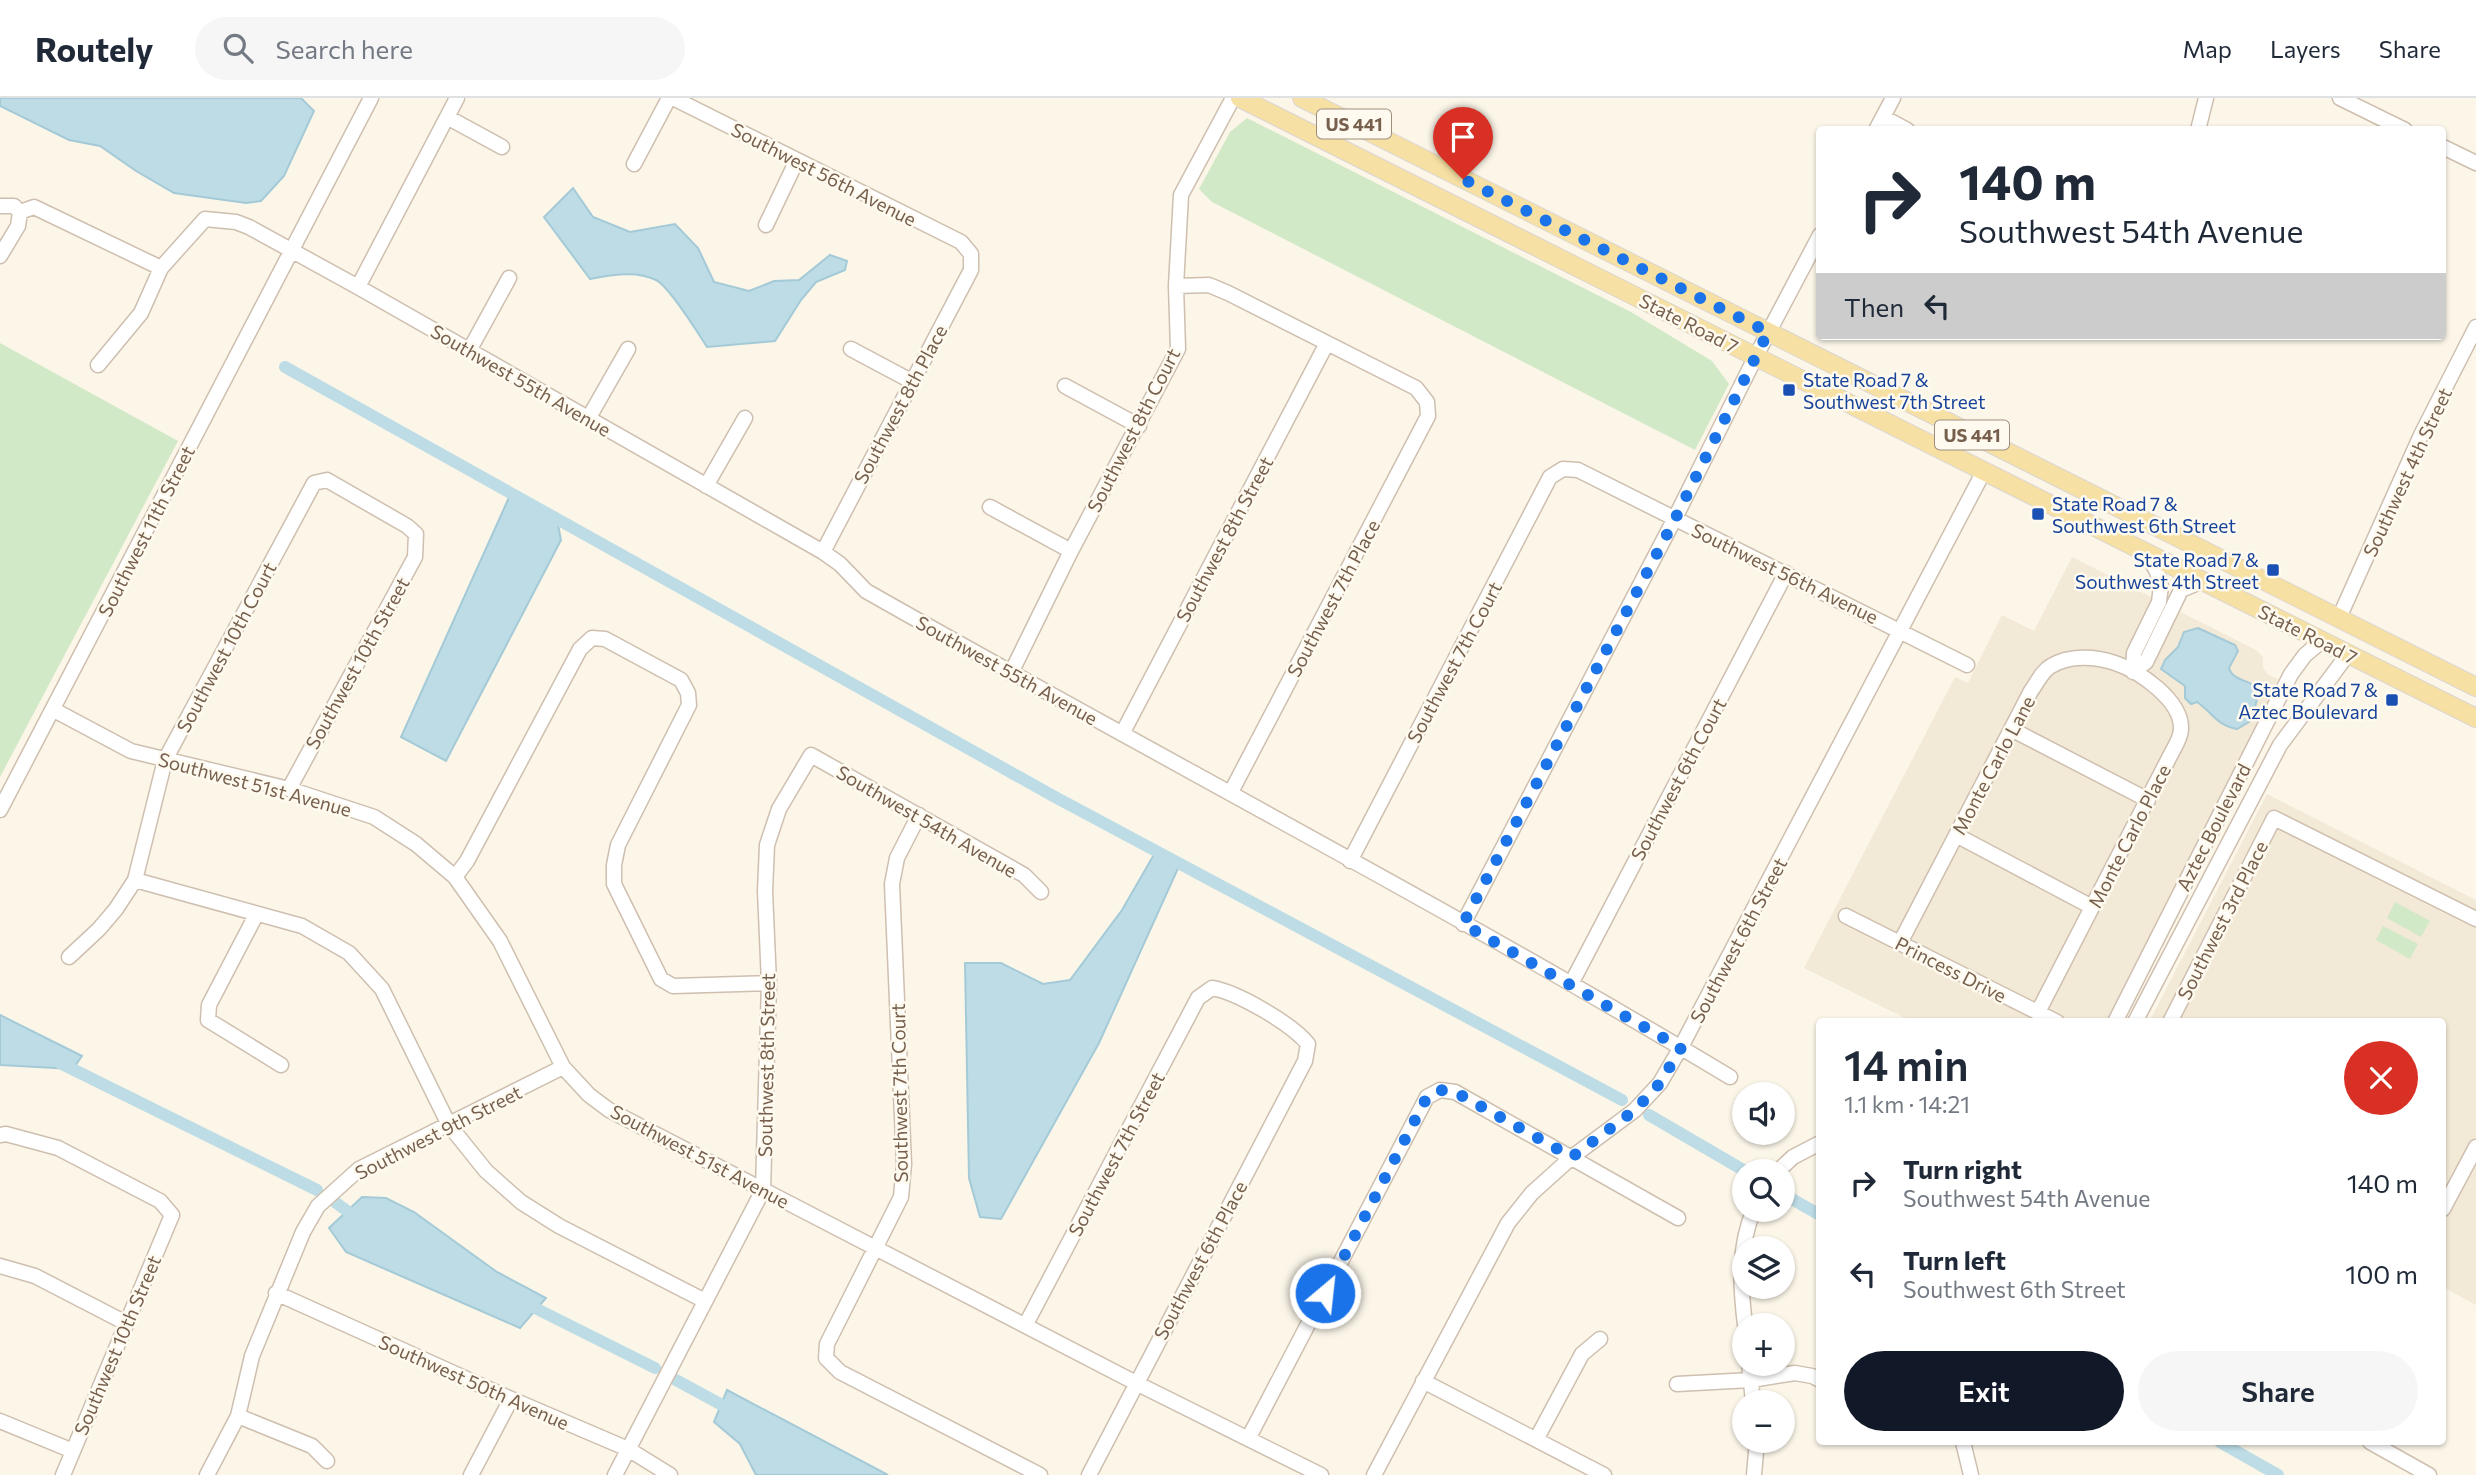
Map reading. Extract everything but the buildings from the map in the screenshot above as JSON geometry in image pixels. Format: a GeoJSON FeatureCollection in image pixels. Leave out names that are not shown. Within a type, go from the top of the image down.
{"type":"FeatureCollection","features":[{"type":"Feature","properties":{"kind":"main road","name":"State Road 7"},"geometry":{"type":"LineString","coordinates":[[1240,98],[2476,718]]}},
{"type":"Feature","properties":{"kind":"main road","name":"State Road 7"},"geometry":{"type":"LineString","coordinates":[[1303,98],[2476,687]]}},
{"type":"Feature","properties":{"kind":"main road"},"geometry":{"type":"LineString","coordinates":[[1984,471],[2004,463],[2037,467]]}},
{"type":"Feature","properties":{"kind":"main road"},"geometry":{"type":"LineString","coordinates":[[2285,622],[2326,625],[2339,618]]}},
{"type":"Feature","properties":{"kind":"main road"},"geometry":{"type":"LineString","coordinates":[[2323,640],[2348,635],[2387,642]]}},
{"type":"Feature","properties":{"kind":"street","name":"Southwest 11th Street"},"geometry":{"type":"LineString","coordinates":[[0,810],[370,101],[354,98]]}},
{"type":"Feature","properties":{"kind":"street"},"geometry":{"type":"LineString","coordinates":[[358,287],[457,98]]}},
{"type":"Feature","properties":{"kind":"street"},"geometry":{"type":"LineString","coordinates":[[634,164],[671,98]]}},
{"type":"Feature","properties":{"kind":"street","name":"Southwest 56th Avenue"},"geometry":{"type":"LineString","coordinates":[[671,98],[961,242],[971,254]]}},
{"type":"Feature","properties":{"kind":"street","name":"Southwest 8th Court"},"geometry":{"type":"LineString","coordinates":[[1011,673],[1178,349],[1176,286],[1181,195],[1233,98]]}},
{"type":"Feature","properties":{"kind":"street"},"geometry":{"type":"LineString","coordinates":[[1879,123],[1893,98]]}},
{"type":"Feature","properties":{"kind":"street"},"geometry":{"type":"LineString","coordinates":[[2199,126],[2206,98]]}},
{"type":"Feature","properties":{"kind":"street"},"geometry":{"type":"LineString","coordinates":[[2340,98],[2397,126]]}},
{"type":"Feature","properties":{"kind":"street"},"geometry":{"type":"LineString","coordinates":[[447,117],[502,147]]}},
{"type":"Feature","properties":{"kind":"street"},"geometry":{"type":"LineString","coordinates":[[2446,149],[2476,163]]}},
{"type":"Feature","properties":{"kind":"street"},"geometry":{"type":"LineString","coordinates":[[766,225],[797,160]]}},
{"type":"Feature","properties":{"kind":"street"},"geometry":{"type":"LineString","coordinates":[[0,206],[14,206],[20,212]]}},
{"type":"Feature","properties":{"kind":"street"},"geometry":{"type":"LineString","coordinates":[[20,212],[34,207],[161,268]]}},
{"type":"Feature","properties":{"kind":"street"},"geometry":{"type":"LineString","coordinates":[[0,257],[14,234],[20,212]]}},
{"type":"Feature","properties":{"kind":"street"},"geometry":{"type":"LineString","coordinates":[[97,365],[141,313],[161,268],[205,219],[236,222],[291,251]]}},
{"type":"Feature","properties":{"kind":"street"},"geometry":{"type":"LineString","coordinates":[[1463,924],[1816,242]]}},
{"type":"Feature","properties":{"kind":"street","name":"Southwest 55th Avenue"},"geometry":{"type":"LineString","coordinates":[[291,251],[823,552],[840,564],[866,591],[1231,792],[1730,1077]]}},
{"type":"Feature","properties":{"kind":"street","name":"Southwest 8th Place"},"geometry":{"type":"LineString","coordinates":[[823,552],[971,270],[971,254]]}},
{"type":"Feature","properties":{"kind":"street"},"geometry":{"type":"LineString","coordinates":[[469,351],[509,278]]}},
{"type":"Feature","properties":{"kind":"street"},"geometry":{"type":"LineString","coordinates":[[1176,286],[1209,285],[1327,343]]}},
{"type":"Feature","properties":{"kind":"street","name":"Southwest 4th Street"},"geometry":{"type":"LineString","coordinates":[[2339,618],[2421,435],[2476,327]]}},
{"type":"Feature","properties":{"kind":"street","name":"Southwest 7th Place"},"geometry":{"type":"LineString","coordinates":[[1231,792],[1428,416],[1427,402],[1416,388],[1327,343]]}},
{"type":"Feature","properties":{"kind":"street","name":"Southwest 8th Street"},"geometry":{"type":"LineString","coordinates":[[1122,734],[1327,343]]}},
{"type":"Feature","properties":{"kind":"street"},"geometry":{"type":"LineString","coordinates":[[588,419],[628,349]]}},
{"type":"Feature","properties":{"kind":"street"},"geometry":{"type":"LineString","coordinates":[[851,349],[911,381]]}},
{"type":"Feature","properties":{"kind":"street"},"geometry":{"type":"LineString","coordinates":[[1065,386],[1139,426]]}},
{"type":"Feature","properties":{"kind":"street"},"geometry":{"type":"LineString","coordinates":[[706,486],[745,418]]}},
{"type":"Feature","properties":{"kind":"street","name":"Southwest 56th Avenue"},"geometry":{"type":"LineString","coordinates":[[1563,469],[1578,470],[1967,665]]}},
{"type":"Feature","properties":{"kind":"street","name":"Southwest 7th Court"},"geometry":{"type":"LineString","coordinates":[[1350,861],[1550,477],[1563,469]]}},
{"type":"Feature","properties":{"kind":"street","name":"Southwest 6th Street"},"geometry":{"type":"LineString","coordinates":[[1374,1475],[1508,1223],[1532,1193],[1572,1157],[1635,1110],[1660,1083],[1681,1048],[1984,471]]}},
{"type":"Feature","properties":{"kind":"street","name":"Southwest 10th Street"},"geometry":{"type":"LineString","coordinates":[[289,789],[415,557],[415,534],[407,526],[327,480],[314,483]]}},
{"type":"Feature","properties":{"kind":"street","name":"Southwest 10th Court"},"geometry":{"type":"LineString","coordinates":[[69,957],[99,929],[135,880],[165,760],[314,483]]}},
{"type":"Feature","properties":{"kind":"street"},"geometry":{"type":"LineString","coordinates":[[990,507],[1072,551]]}},
{"type":"Feature","properties":{"kind":"street"},"geometry":{"type":"LineString","coordinates":[[2133,672],[2134,653],[2159,602],[2161,586],[2147,553]]}},
{"type":"Feature","properties":{"kind":"street","name":"Southwest 6th Court"},"geometry":{"type":"LineString","coordinates":[[1571,984],[1786,573]]}},
{"type":"Feature","properties":{"kind":"street"},"geometry":{"type":"LineString","coordinates":[[2133,672],[2146,662],[2181,590],[2203,581]]}},
{"type":"Feature","properties":{"kind":"street"},"geometry":{"type":"LineString","coordinates":[[456,877],[580,649],[592,638],[605,639],[681,680],[688,693],[689,705],[618,845],[614,884],[661,979],[673,986],[769,983]]}},
{"type":"Feature","properties":{"kind":"street","name":"Aztec Boulevard"},"geometry":{"type":"LineString","coordinates":[[2117,1018],[2291,674],[2305,655],[2323,640]]}},
{"type":"Feature","properties":{"kind":"street","name":"Aztec Boulevard"},"geometry":{"type":"LineString","coordinates":[[2137,1018],[2280,745],[2348,654]]}},
{"type":"Feature","properties":{"kind":"street","name":"Monte Carlo Lane"},"geometry":{"type":"LineString","coordinates":[[1900,943],[2031,691],[2048,667],[2063,660],[2080,658],[2114,663],[2133,672]]}},
{"type":"Feature","properties":{"kind":"street","name":"Monte Carlo Place"},"geometry":{"type":"LineString","coordinates":[[2038,1012],[2181,731],[2180,720],[2172,703],[2148,680],[2133,672]]}},
{"type":"Feature","properties":{"kind":"street","name":"Southwest 51st Avenue"},"geometry":{"type":"LineString","coordinates":[[54,710],[131,751],[289,789],[374,817],[416,844],[456,877],[500,941],[564,1067],[589,1095],[609,1110],[1136,1383],[1321,1475]]}},
{"type":"Feature","properties":{"kind":"street"},"geometry":{"type":"LineString","coordinates":[[2011,729],[2148,800]]}},
{"type":"Feature","properties":{"kind":"street","name":"Southwest 8th Street"},"geometry":{"type":"LineString","coordinates":[[615,1475],[763,1189],[769,983],[765,891],[767,845],[779,809],[811,755]]}},
{"type":"Feature","properties":{"kind":"street","name":"Southwest 54th Avenue"},"geometry":{"type":"LineString","coordinates":[[811,755],[1024,875],[1041,891]]}},
{"type":"Feature","properties":{"kind":"street","name":"Southwest 7th Court"},"geometry":{"type":"LineString","coordinates":[[919,815],[897,858],[892,884],[904,1164],[901,1197],[827,1344],[826,1358],[840,1372],[1040,1475]]}},
{"type":"Feature","properties":{"kind":"street","name":"Southwest 3rd Place"},"geometry":{"type":"LineString","coordinates":[[2171,1018],[2274,818],[2476,919]]}},
{"type":"Feature","properties":{"kind":"street"},"geometry":{"type":"LineString","coordinates":[[1956,835],[2092,907]]}},
{"type":"Feature","properties":{"kind":"street"},"geometry":{"type":"LineString","coordinates":[[135,880],[302,926],[349,953],[382,989],[449,1125],[486,1171],[521,1202],[559,1226],[705,1301]]}},
{"type":"Feature","properties":{"kind":"street"},"geometry":{"type":"LineString","coordinates":[[256,915],[209,1005],[208,1020],[281,1065]]}},
{"type":"Feature","properties":{"kind":"street","name":"Princess Drive"},"geometry":{"type":"LineString","coordinates":[[1846,916],[2049,1018]]}},
{"type":"Feature","properties":{"kind":"street","name":"Southwest 6th Place"},"geometry":{"type":"LineString","coordinates":[[1089,1475],[1305,1061],[1308,1044],[1298,1031],[1227,991],[1212,988]]}},
{"type":"Feature","properties":{"kind":"street","name":"Southwest 7th Street"},"geometry":{"type":"LineString","coordinates":[[1026,1324],[1199,998],[1212,988]]}},
{"type":"Feature","properties":{"kind":"street","name":"Southwest 9th Street"},"geometry":{"type":"LineString","coordinates":[[207,1475],[238,1416],[252,1356],[276,1293],[303,1232],[318,1206],[359,1169],[564,1067]]}},
{"type":"Feature","properties":{"kind":"street"},"geometry":{"type":"LineString","coordinates":[[1248,1439],[1427,1097],[1440,1090],[1455,1092],[1678,1218]]}},
{"type":"Feature","properties":{"kind":"street","name":"Southwest 10th Street"},"geometry":{"type":"LineString","coordinates":[[0,1135],[6,1134],[58,1149],[160,1201],[172,1215],[63,1475]]}},
{"type":"Feature","properties":{"kind":"street"},"geometry":{"type":"LineString","coordinates":[[1791,1159],[1816,1145]]}},
{"type":"Feature","properties":{"kind":"street"},"geometry":{"type":"LineString","coordinates":[[2446,1203],[2476,1147]]}},
{"type":"Feature","properties":{"kind":"street"},"geometry":{"type":"LineString","coordinates":[[1744,1313],[1740,1266],[1742,1245],[1750,1222]]}},
{"type":"Feature","properties":{"kind":"street"},"geometry":{"type":"LineString","coordinates":[[0,1266],[35,1276],[126,1323]]}},
{"type":"Feature","properties":{"kind":"street","name":"Southwest 50th Avenue"},"geometry":{"type":"LineString","coordinates":[[276,1293],[628,1449],[670,1475]]}},
{"type":"Feature","properties":{"kind":"street"},"geometry":{"type":"LineString","coordinates":[[1537,1438],[1582,1354],[1600,1339]]}},
{"type":"Feature","properties":{"kind":"street"},"geometry":{"type":"LineString","coordinates":[[1677,1384],[1751,1380],[1795,1373],[1816,1378]]}},
{"type":"Feature","properties":{"kind":"street"},"geometry":{"type":"LineString","coordinates":[[1751,1376],[1752,1390]]}},
{"type":"Feature","properties":{"kind":"street"},"geometry":{"type":"LineString","coordinates":[[1423,1381],[1604,1475]]}},
{"type":"Feature","properties":{"kind":"street"},"geometry":{"type":"LineString","coordinates":[[471,1475],[511,1399]]}},
{"type":"Feature","properties":{"kind":"street"},"geometry":{"type":"LineString","coordinates":[[238,1416],[312,1446],[327,1461]]}},
{"type":"Feature","properties":{"kind":"street"},"geometry":{"type":"LineString","coordinates":[[0,1421],[73,1451]]}},
{"type":"Feature","properties":{"kind":"street"},"geometry":{"type":"LineString","coordinates":[[1965,1445],[1971,1475]]}},
{"type":"Feature","properties":{"kind":"street"},"geometry":{"type":"LineString","coordinates":[[2379,1445],[2429,1475]]}},
{"type":"Feature","properties":{"kind":"street"},"geometry":{"type":"LineString","coordinates":[[1754,1475],[1756,1453]]}},
{"type":"Feature","properties":{"kind":"shaded area"},"geometry":{"type":"Polygon","coordinates":[[[2072,557],[2256,650],[2263,657],[2263,667],[2267,674],[2278,679],[2241,759],[2109,1018],[1905,1018],[1804,968],[1955,677],[1968,683],[2002,615],[2034,631],[2072,557]]]}},
{"type":"Feature","properties":{"kind":"shaded area"},"geometry":{"type":"Polygon","coordinates":[[[2267,794],[2476,900],[2476,1305],[2446,1289],[2446,1018],[2151,1018],[2267,794]]]}},
{"type":"Feature","properties":{"kind":"green space"},"geometry":{"type":"Polygon","coordinates":[[[1247,118],[1631,312],[1712,361],[1729,384],[1695,450],[1212,202],[1199,189],[1230,132],[1247,118]]]}},
{"type":"Feature","properties":{"kind":"green space"},"geometry":{"type":"Polygon","coordinates":[[[0,343],[178,441],[0,777],[0,343]]]}},
{"type":"Feature","properties":{"kind":"green space"},"geometry":{"type":"Polygon","coordinates":[[[2395,902],[2430,921],[2421,937],[2387,918],[2395,902]]]}},
{"type":"Feature","properties":{"kind":"green space"},"geometry":{"type":"Polygon","coordinates":[[[2383,926],[2418,944],[2410,959],[2376,940],[2383,926]]]}},
{"type":"Feature","properties":{"kind":"water"},"geometry":{"type":"Polygon","coordinates":[[[0,98],[301,98],[314,111],[284,176],[261,201],[246,203],[174,193],[100,146],[69,140],[0,106],[0,98]]]}},
{"type":"Feature","properties":{"kind":"water"},"geometry":{"type":"Polygon","coordinates":[[[573,188],[593,217],[630,232],[675,224],[698,248],[714,282],[749,291],[774,281],[799,280],[830,255],[847,261],[845,270],[816,282],[775,341],[707,347],[675,300],[656,280],[632,274],[590,279],[544,217],[573,188]]]}},
{"type":"Feature","properties":{"kind":"water"},"geometry":{"type":"Polygon","coordinates":[[[511,493],[557,519],[561,540],[446,761],[401,737],[511,493]]]}},
{"type":"Feature","properties":{"kind":"water"},"geometry":{"type":"Polygon","coordinates":[[[2198,628],[2235,645],[2238,651],[2229,668],[2231,673],[2259,690],[2252,720],[2237,729],[2219,722],[2197,702],[2191,704],[2185,698],[2185,686],[2161,669],[2165,660],[2178,647],[2184,632],[2198,628]]]}},
{"type":"Feature","properties":{"kind":"water"},"geometry":{"type":"Polygon","coordinates":[[[1156,851],[1180,864],[1099,1043],[1001,1219],[980,1217],[969,1178],[965,963],[1001,963],[1043,984],[1070,980],[1122,910],[1156,851]]]}},
{"type":"Feature","properties":{"kind":"water"},"geometry":{"type":"Polygon","coordinates":[[[0,1015],[82,1056],[73,1069],[0,1065],[0,1015]]]}},
{"type":"Feature","properties":{"kind":"water"},"geometry":{"type":"Polygon","coordinates":[[[362,1197],[386,1198],[414,1212],[497,1272],[546,1298],[520,1328],[346,1252],[329,1228],[362,1197]]]}},
{"type":"Feature","properties":{"kind":"water"},"geometry":{"type":"Polygon","coordinates":[[[727,1390],[888,1475],[756,1475],[740,1444],[714,1422],[727,1390]]]}},
{"type":"Feature","properties":{"kind":"waterway"},"geometry":{"type":"LineString","coordinates":[[285,367],[1055,797],[1622,1100]]}},
{"type":"Feature","properties":{"kind":"waterway"},"geometry":{"type":"LineString","coordinates":[[60,1063],[317,1190]]}},
{"type":"Feature","properties":{"kind":"waterway"},"geometry":{"type":"LineString","coordinates":[[1649,1115],[1732,1163]]}},
{"type":"Feature","properties":{"kind":"waterway"},"geometry":{"type":"LineString","coordinates":[[1795,1201],[1816,1213]]}},
{"type":"Feature","properties":{"kind":"waterway"},"geometry":{"type":"LineString","coordinates":[[335,1202],[358,1219]]}},
{"type":"Feature","properties":{"kind":"waterway"},"geometry":{"type":"LineString","coordinates":[[521,1301],[655,1368]]}},
{"type":"Feature","properties":{"kind":"waterway"},"geometry":{"type":"LineString","coordinates":[[676,1380],[733,1411]]}},
{"type":"Feature","properties":{"kind":"waterway"},"geometry":{"type":"LineString","coordinates":[[2225,1445],[2278,1475]]}},
{"type":"Feature","properties":{"kind":"place","name":"State Road 7 & Southwest 7th Street"},"geometry":{"type":"Point","coordinates":[1789,390]}},
{"type":"Feature","properties":{"kind":"place","name":"State Road 7 & Southwest 6th Street"},"geometry":{"type":"Point","coordinates":[2038,514]}},
{"type":"Feature","properties":{"kind":"place","name":"State Road 7 & Southwest 4th Street"},"geometry":{"type":"Point","coordinates":[2273,570]}},
{"type":"Feature","properties":{"kind":"place","name":"State Road 7 & Aztec Boulevard"},"geometry":{"type":"Point","coordinates":[2392,700]}},
{"type":"Feature","properties":{"kind":"route"},"geometry":{"type":"LineString","coordinates":[[1325,1293],[1427,1097],[1440,1090],[1455,1092],[1572,1157],[1635,1110],[1660,1083],[1681,1048],[1463,924],[1675,519],[1768,332],[1463,179]]}}]}
